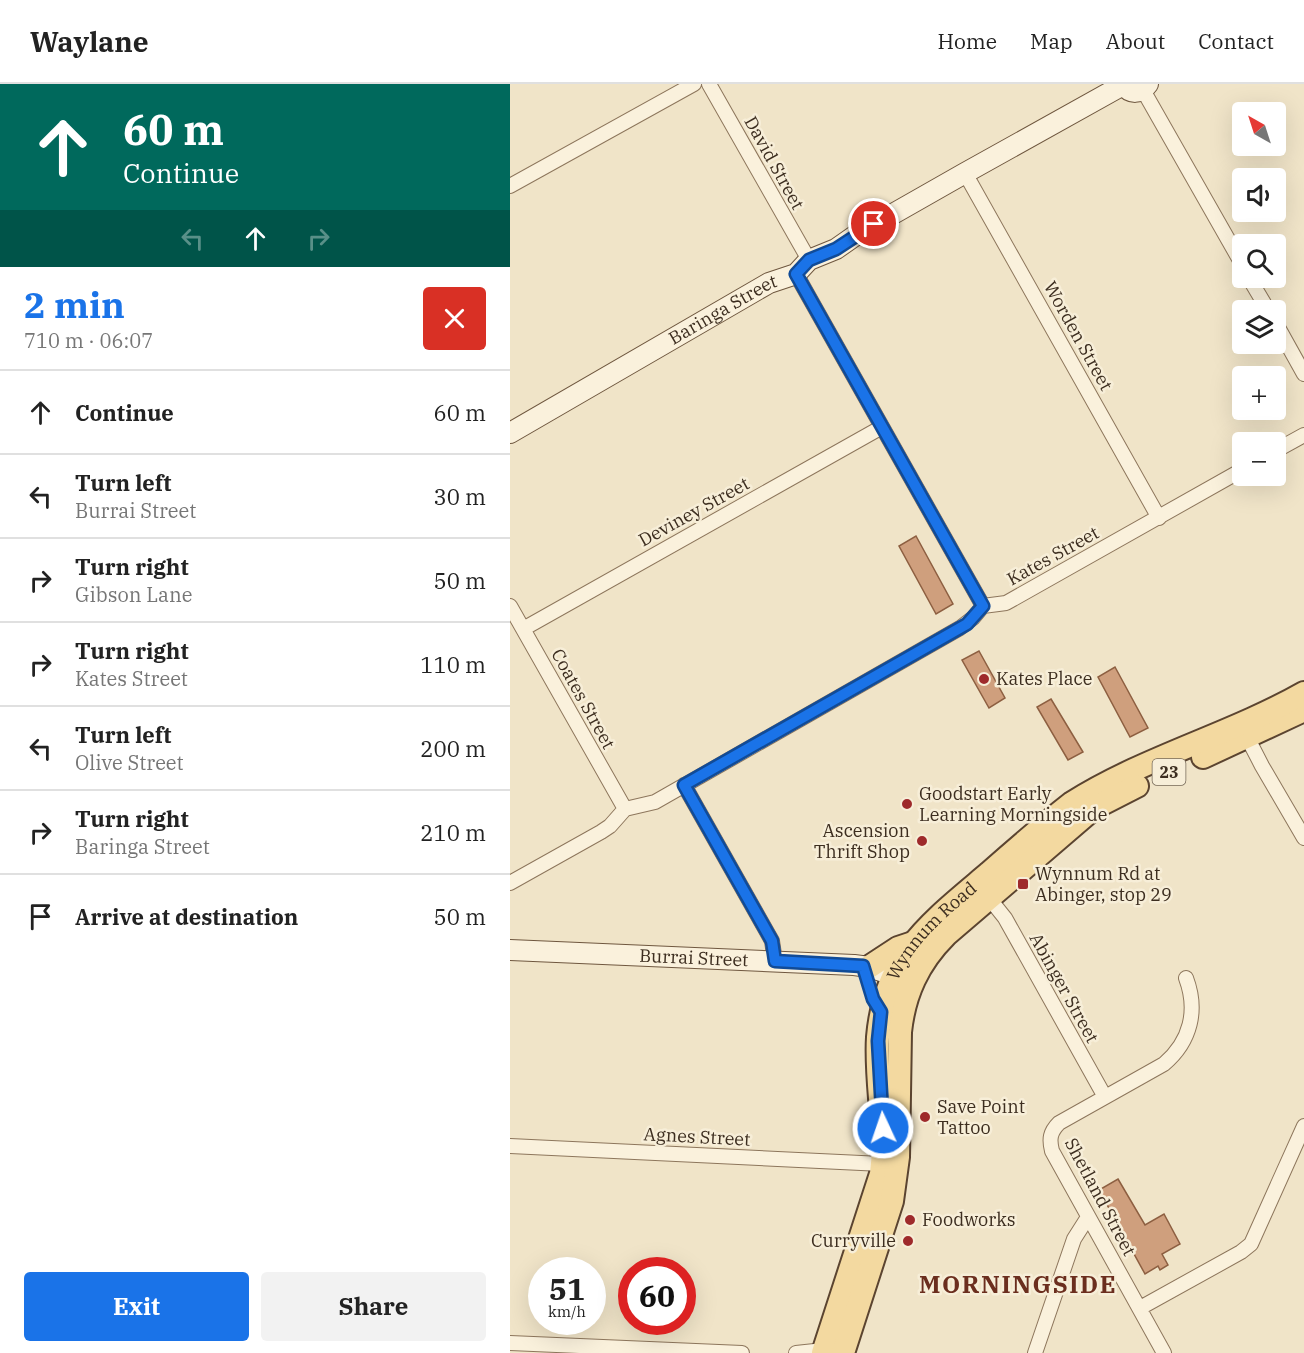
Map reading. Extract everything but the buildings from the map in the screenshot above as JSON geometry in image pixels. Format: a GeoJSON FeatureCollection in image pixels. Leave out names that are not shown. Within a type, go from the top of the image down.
{"type":"FeatureCollection","features":[{"type":"Feature","properties":{"kind":"main road","name":"Wynnum Road"},"geometry":{"type":"LineString","coordinates":[[830,1352],[847,1283],[878,1189],[882,1164],[878,1041],[881,1012],[903,979],[935,946],[1094,808],[1244,731],[1304,693]]}},
{"type":"Feature","properties":{"kind":"main road","name":"Wynnum Road"},"geometry":{"type":"LineString","coordinates":[[830,1352],[892,1201],[898,1157],[903,979],[913,943],[937,917],[1072,803],[1096,788],[1304,710]]}},
{"type":"Feature","properties":{"kind":"main road"},"geometry":{"type":"LineString","coordinates":[[881,1012],[873,999],[866,967],[898,948],[913,943]]}},
{"type":"Feature","properties":{"kind":"main road"},"geometry":{"type":"LineString","coordinates":[[847,1283],[861,1269],[875,1223],[887,1216]]}},
{"type":"Feature","properties":{"kind":"street"},"geometry":{"type":"LineString","coordinates":[[510,186],[694,84]]}},
{"type":"Feature","properties":{"kind":"street","name":"David Street"},"geometry":{"type":"LineString","coordinates":[[709,84],[882,427],[983,606]]}},
{"type":"Feature","properties":{"kind":"street"},"geometry":{"type":"LineString","coordinates":[[1123,85],[1132,92],[1146,87],[1232,246]]}},
{"type":"Feature","properties":{"kind":"street","name":"Baringa Street"},"geometry":{"type":"LineString","coordinates":[[510,433],[770,283],[836,249],[856,235],[1123,85]]}},
{"type":"Feature","properties":{"kind":"street","name":"Worden Street"},"geometry":{"type":"LineString","coordinates":[[965,173],[1159,518]]}},
{"type":"Feature","properties":{"kind":"street"},"geometry":{"type":"LineString","coordinates":[[1286,342],[1304,374]]}},
{"type":"Feature","properties":{"kind":"street","name":"Deviney Street"},"geometry":{"type":"LineString","coordinates":[[523,629],[882,427]]}},
{"type":"Feature","properties":{"kind":"street"},"geometry":{"type":"LineString","coordinates":[[1286,445],[1304,435]]}},
{"type":"Feature","properties":{"kind":"street","name":"Kates Street"},"geometry":{"type":"LineString","coordinates":[[983,606],[1006,603],[1232,476]]}},
{"type":"Feature","properties":{"kind":"street","name":"Coates Street"},"geometry":{"type":"LineString","coordinates":[[510,606],[625,809]]}},
{"type":"Feature","properties":{"kind":"street"},"geometry":{"type":"LineString","coordinates":[[510,883],[601,832],[610,826],[625,809],[649,805],[967,624],[983,606]]}},
{"type":"Feature","properties":{"kind":"street"},"geometry":{"type":"LineString","coordinates":[[1244,731],[1304,838]]}},
{"type":"Feature","properties":{"kind":"street"},"geometry":{"type":"LineString","coordinates":[[684,785],[772,941],[775,961]]}},
{"type":"Feature","properties":{"kind":"street","name":"Abinger Street"},"geometry":{"type":"LineString","coordinates":[[989,898],[1005,918],[1105,1097]]}},
{"type":"Feature","properties":{"kind":"street","name":"Burrai Street"},"geometry":{"type":"LineString","coordinates":[[510,950],[866,967],[903,979]]}},
{"type":"Feature","properties":{"kind":"street","name":"Shetland Street"},"geometry":{"type":"LineString","coordinates":[[1164,1353],[1052,1151],[1049,1140],[1052,1130],[1059,1123],[1164,1064],[1178,1052],[1186,1038],[1190,1024],[1192,993],[1186,978]]}},
{"type":"Feature","properties":{"kind":"street"},"geometry":{"type":"LineString","coordinates":[[1140,1308],[1241,1252],[1251,1244],[1304,1126]]}},
{"type":"Feature","properties":{"kind":"street","name":"Agnes Street"},"geometry":{"type":"LineString","coordinates":[[510,1146],[882,1164]]}},
{"type":"Feature","properties":{"kind":"street"},"geometry":{"type":"LineString","coordinates":[[1035,1353],[1074,1239],[1088,1217]]}},
{"type":"Feature","properties":{"kind":"street"},"geometry":{"type":"LineString","coordinates":[[510,1343],[742,1353]]}},
{"type":"Feature","properties":{"kind":"street"},"geometry":{"type":"LineString","coordinates":[[796,1353],[830,1352]]}},
{"type":"Feature","properties":{"kind":"place","name":"Kates Place"},"geometry":{"type":"Point","coordinates":[984,679]}},
{"type":"Feature","properties":{"kind":"place","name":"Goodstart Early Learning Morningside"},"geometry":{"type":"Point","coordinates":[907,804]}},
{"type":"Feature","properties":{"kind":"place","name":"Ascension Thrift Shop"},"geometry":{"type":"Point","coordinates":[922,841]}},
{"type":"Feature","properties":{"kind":"place","name":"Wynnum Rd at Abinger, stop 29"},"geometry":{"type":"Point","coordinates":[1023,884]}},
{"type":"Feature","properties":{"kind":"place","name":"Save Point Tattoo"},"geometry":{"type":"Point","coordinates":[925,1117]}},
{"type":"Feature","properties":{"kind":"place","name":"Foodworks"},"geometry":{"type":"Point","coordinates":[910,1220]}},
{"type":"Feature","properties":{"kind":"place","name":"Curryville"},"geometry":{"type":"Point","coordinates":[908,1241]}},
{"type":"Feature","properties":{"kind":"district","name":"MORNINGSIDE"},"geometry":{"type":"Point","coordinates":[1018,1285]}},
{"type":"Feature","properties":{"kind":"route"},"geometry":{"type":"LineString","coordinates":[[874,224],[836,249],[809,260],[796,274],[983,606],[967,624],[684,785],[772,941],[775,961],[863,966],[873,999],[881,1012],[878,1058],[883,1128]]}}]}
